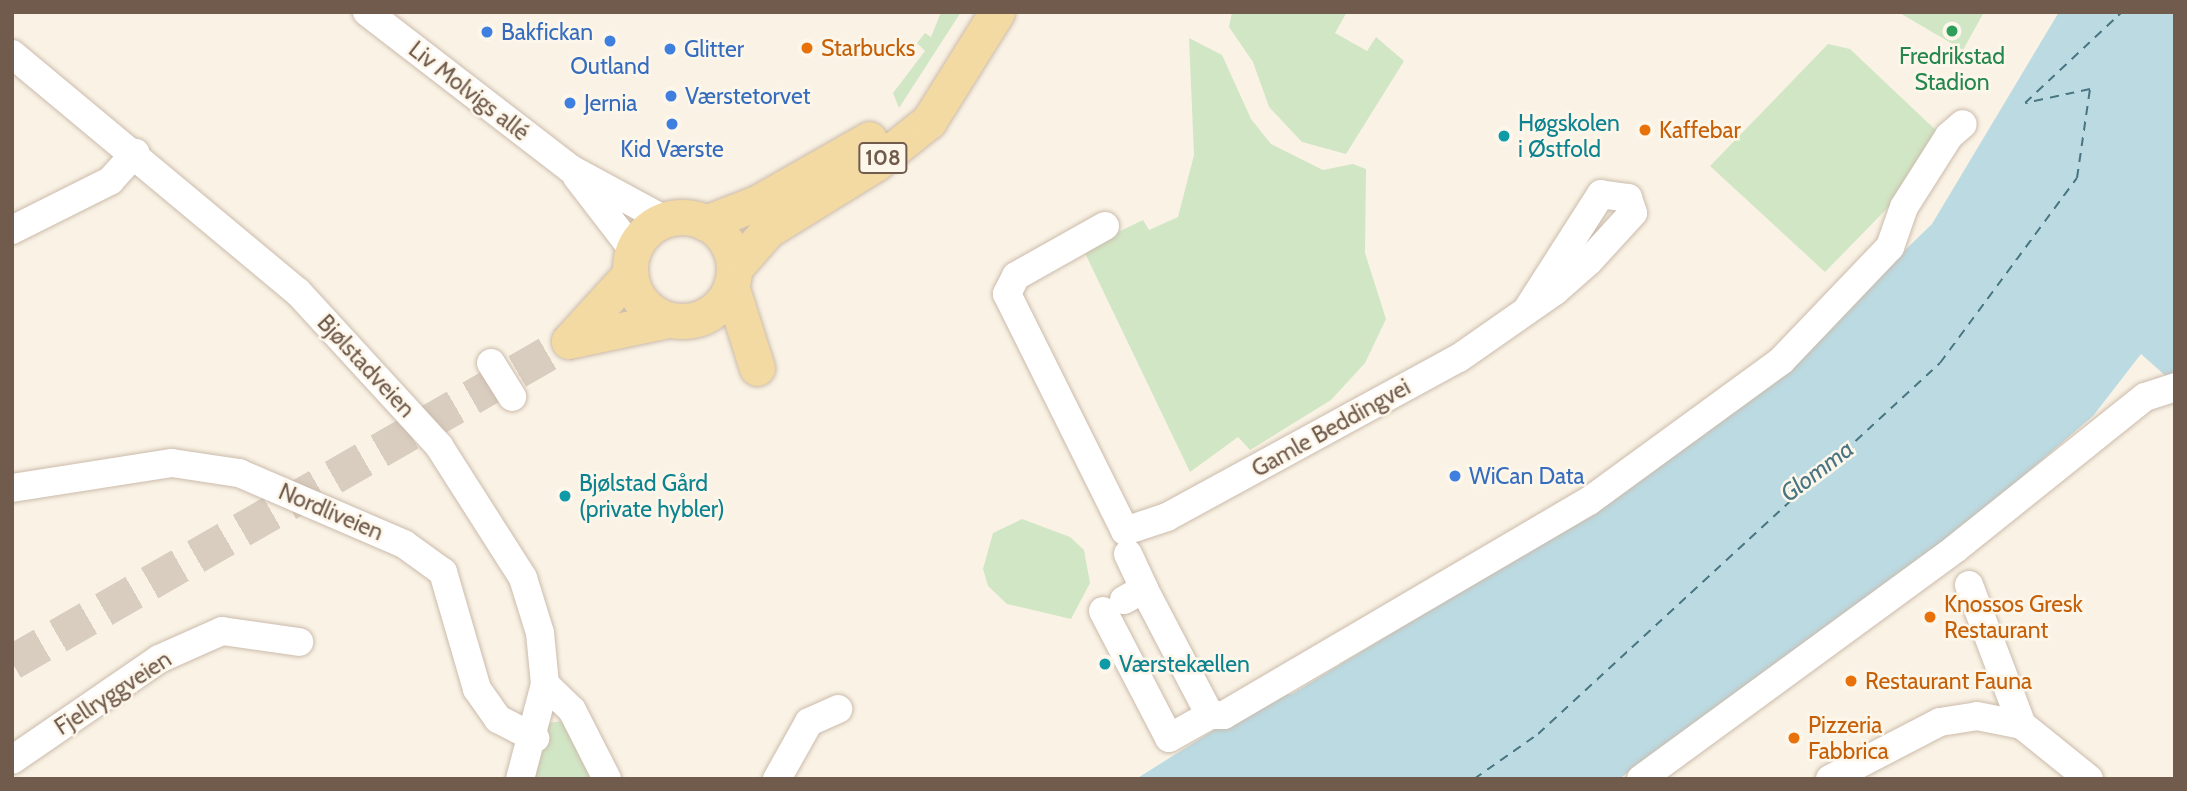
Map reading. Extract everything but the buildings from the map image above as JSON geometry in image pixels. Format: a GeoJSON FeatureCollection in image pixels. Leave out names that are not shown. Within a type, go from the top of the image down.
{"type":"FeatureCollection","features":[{"type":"Feature","properties":{"kind":"main road","name":"108"},"geometry":{"type":"LineString","coordinates":[[969,12],[917,102],[895,122],[757,203],[705,223],[665,220],[569,341],[683,319],[718,307],[732,277],[768,230],[875,164],[929,121],[997,12]]}},
{"type":"Feature","properties":{"kind":"main road"},"geometry":{"type":"LineString","coordinates":[[632,262],[642,303],[683,319],[757,368],[722,237],[705,223]]}},
{"type":"Feature","properties":{"kind":"street","name":"Liv Molvigs allé"},"geometry":{"type":"LineString","coordinates":[[367,12],[571,169],[665,220]]}},
{"type":"Feature","properties":{"kind":"street","name":"Bjølstadveien"},"geometry":{"type":"LineString","coordinates":[[12,54],[135,153],[298,292],[439,446],[523,578],[540,633],[545,684],[535,738],[520,779]]}},
{"type":"Feature","properties":{"kind":"street"},"geometry":{"type":"LineString","coordinates":[[1105,226],[1016,275],[1007,294],[1126,543],[1124,600],[1169,738],[1210,715],[1224,715],[1578,508],[1781,360],[1890,247],[1905,207],[1949,136],[1963,124]]}},
{"type":"Feature","properties":{"kind":"street"},"geometry":{"type":"LineString","coordinates":[[12,230],[110,181],[135,153]]}},
{"type":"Feature","properties":{"kind":"street","name":"Liv Molvigs allé"},"geometry":{"type":"LineString","coordinates":[[571,169],[632,262]]}},
{"type":"Feature","properties":{"kind":"street","name":"Gamle Beddingvei"},"geometry":{"type":"LineString","coordinates":[[1126,543],[1157,522],[1455,360],[1528,308]]}},
{"type":"Feature","properties":{"kind":"street"},"geometry":{"type":"LineString","coordinates":[[491,363],[512,397]]}},
{"type":"Feature","properties":{"kind":"street"},"geometry":{"type":"LineString","coordinates":[[1641,779],[1955,549],[2145,397],[2175,387]]}},
{"type":"Feature","properties":{"kind":"street","name":"Nordliveien"},"geometry":{"type":"LineString","coordinates":[[12,488],[172,463],[239,473],[404,544],[443,572],[477,689],[498,719],[535,738]]}},
{"type":"Feature","properties":{"kind":"street"},"geometry":{"type":"LineString","coordinates":[[1969,585],[2032,734]]}},
{"type":"Feature","properties":{"kind":"street"},"geometry":{"type":"LineString","coordinates":[[1124,600],[1210,715]]}},
{"type":"Feature","properties":{"kind":"street","name":"Fjellryggveien"},"geometry":{"type":"LineString","coordinates":[[12,760],[159,659],[222,631],[299,642]]}},
{"type":"Feature","properties":{"kind":"street"},"geometry":{"type":"LineString","coordinates":[[545,684],[572,710],[607,779]]}},
{"type":"Feature","properties":{"kind":"street"},"geometry":{"type":"LineString","coordinates":[[777,779],[809,722],[838,709]]}},
{"type":"Feature","properties":{"kind":"street"},"geometry":{"type":"LineString","coordinates":[[1830,779],[1940,722],[1977,716],[2032,734],[2078,776]]}},
{"type":"Feature","properties":{"kind":"green space"},"geometry":{"type":"Polygon","coordinates":[[[941,12],[961,12],[899,108],[893,93],[925,51],[917,43],[925,33],[931,37],[941,12]]]}},
{"type":"Feature","properties":{"kind":"green space"},"geometry":{"type":"Polygon","coordinates":[[[1232,12],[1347,12],[1335,33],[1367,51],[1376,37],[1404,61],[1346,154],[1302,142],[1269,107],[1253,62],[1229,27],[1232,12]]]}},
{"type":"Feature","properties":{"kind":"green space","name":"Fredrikstad Stadion"},"geometry":{"type":"Polygon","coordinates":[[[1898,12],[1984,12],[1963,50],[1898,12]]]}},
{"type":"Feature","properties":{"kind":"green space"},"geometry":{"type":"Polygon","coordinates":[[[1189,38],[1222,55],[1251,119],[1271,144],[1323,170],[1353,164],[1366,169],[1365,253],[1386,319],[1365,363],[1331,400],[1250,450],[1238,437],[1190,472],[1083,249],[1143,220],[1149,230],[1178,217],[1194,155],[1189,38]]]}},
{"type":"Feature","properties":{"kind":"green space"},"geometry":{"type":"Polygon","coordinates":[[[1828,44],[1850,49],[1942,136],[1910,185],[1825,272],[1710,166],[1828,44]]]}},
{"type":"Feature","properties":{"kind":"green space"},"geometry":{"type":"Polygon","coordinates":[[[1022,519],[1070,537],[1084,550],[1090,583],[1071,619],[1007,604],[988,586],[983,569],[993,533],[1022,519]]]}},
{"type":"Feature","properties":{"kind":"green space"},"geometry":{"type":"Polygon","coordinates":[[[571,720],[600,779],[529,779],[548,723],[571,720]]]}},
{"type":"Feature","properties":{"kind":"water","name":"Glomma"},"geometry":{"type":"Polygon","coordinates":[[[2059,12],[2175,12],[2175,371],[2168,378],[2141,354],[2093,416],[1971,521],[1619,779],[1136,779],[1270,695],[1292,694],[1592,511],[1769,382],[1932,224],[2059,12]]]}},
{"type":"Feature","properties":{"kind":"ferry route"},"geometry":{"type":"LineString","coordinates":[[1474,779],[1538,734],[1940,363],[2077,178],[2090,89],[2025,103],[2122,12]]}},
{"type":"Feature","properties":{"kind":"tunnel"},"geometry":{"type":"LineString","coordinates":[[12,662],[569,341]]}},
{"type":"Feature","properties":{"kind":"place","name":"Fredrikstad Stadion"},"geometry":{"type":"Point","coordinates":[1952,31]}},
{"type":"Feature","properties":{"kind":"place","name":"Bakfickan"},"geometry":{"type":"Point","coordinates":[487,32]}},
{"type":"Feature","properties":{"kind":"place","name":"Outland"},"geometry":{"type":"Point","coordinates":[610,41]}},
{"type":"Feature","properties":{"kind":"place","name":"Starbucks"},"geometry":{"type":"Point","coordinates":[807,48]}},
{"type":"Feature","properties":{"kind":"place","name":"Glitter"},"geometry":{"type":"Point","coordinates":[670,49]}},
{"type":"Feature","properties":{"kind":"place","name":"Værstetorvet"},"geometry":{"type":"Point","coordinates":[671,96]}},
{"type":"Feature","properties":{"kind":"place","name":"Jernia"},"geometry":{"type":"Point","coordinates":[570,103]}},
{"type":"Feature","properties":{"kind":"place","name":"Kid Værste"},"geometry":{"type":"Point","coordinates":[672,124]}},
{"type":"Feature","properties":{"kind":"place","name":"Kaffebar"},"geometry":{"type":"Point","coordinates":[1645,130]}},
{"type":"Feature","properties":{"kind":"place","name":"Høgskolen i Østfold"},"geometry":{"type":"Point","coordinates":[1504,136]}},
{"type":"Feature","properties":{"kind":"place","name":"WiCan Data"},"geometry":{"type":"Point","coordinates":[1455,476]}},
{"type":"Feature","properties":{"kind":"place","name":"Bjølstad Gård (private hybler)"},"geometry":{"type":"Point","coordinates":[565,496]}},
{"type":"Feature","properties":{"kind":"place","name":"Knossos Gresk Restaurant"},"geometry":{"type":"Point","coordinates":[1930,617]}},
{"type":"Feature","properties":{"kind":"place","name":"Værstekællen"},"geometry":{"type":"Point","coordinates":[1105,664]}},
{"type":"Feature","properties":{"kind":"place","name":"Restaurant Fauna"},"geometry":{"type":"Point","coordinates":[1851,681]}},
{"type":"Feature","properties":{"kind":"place","name":"Pizzeria Fabbrica"},"geometry":{"type":"Point","coordinates":[1794,738]}}]}
